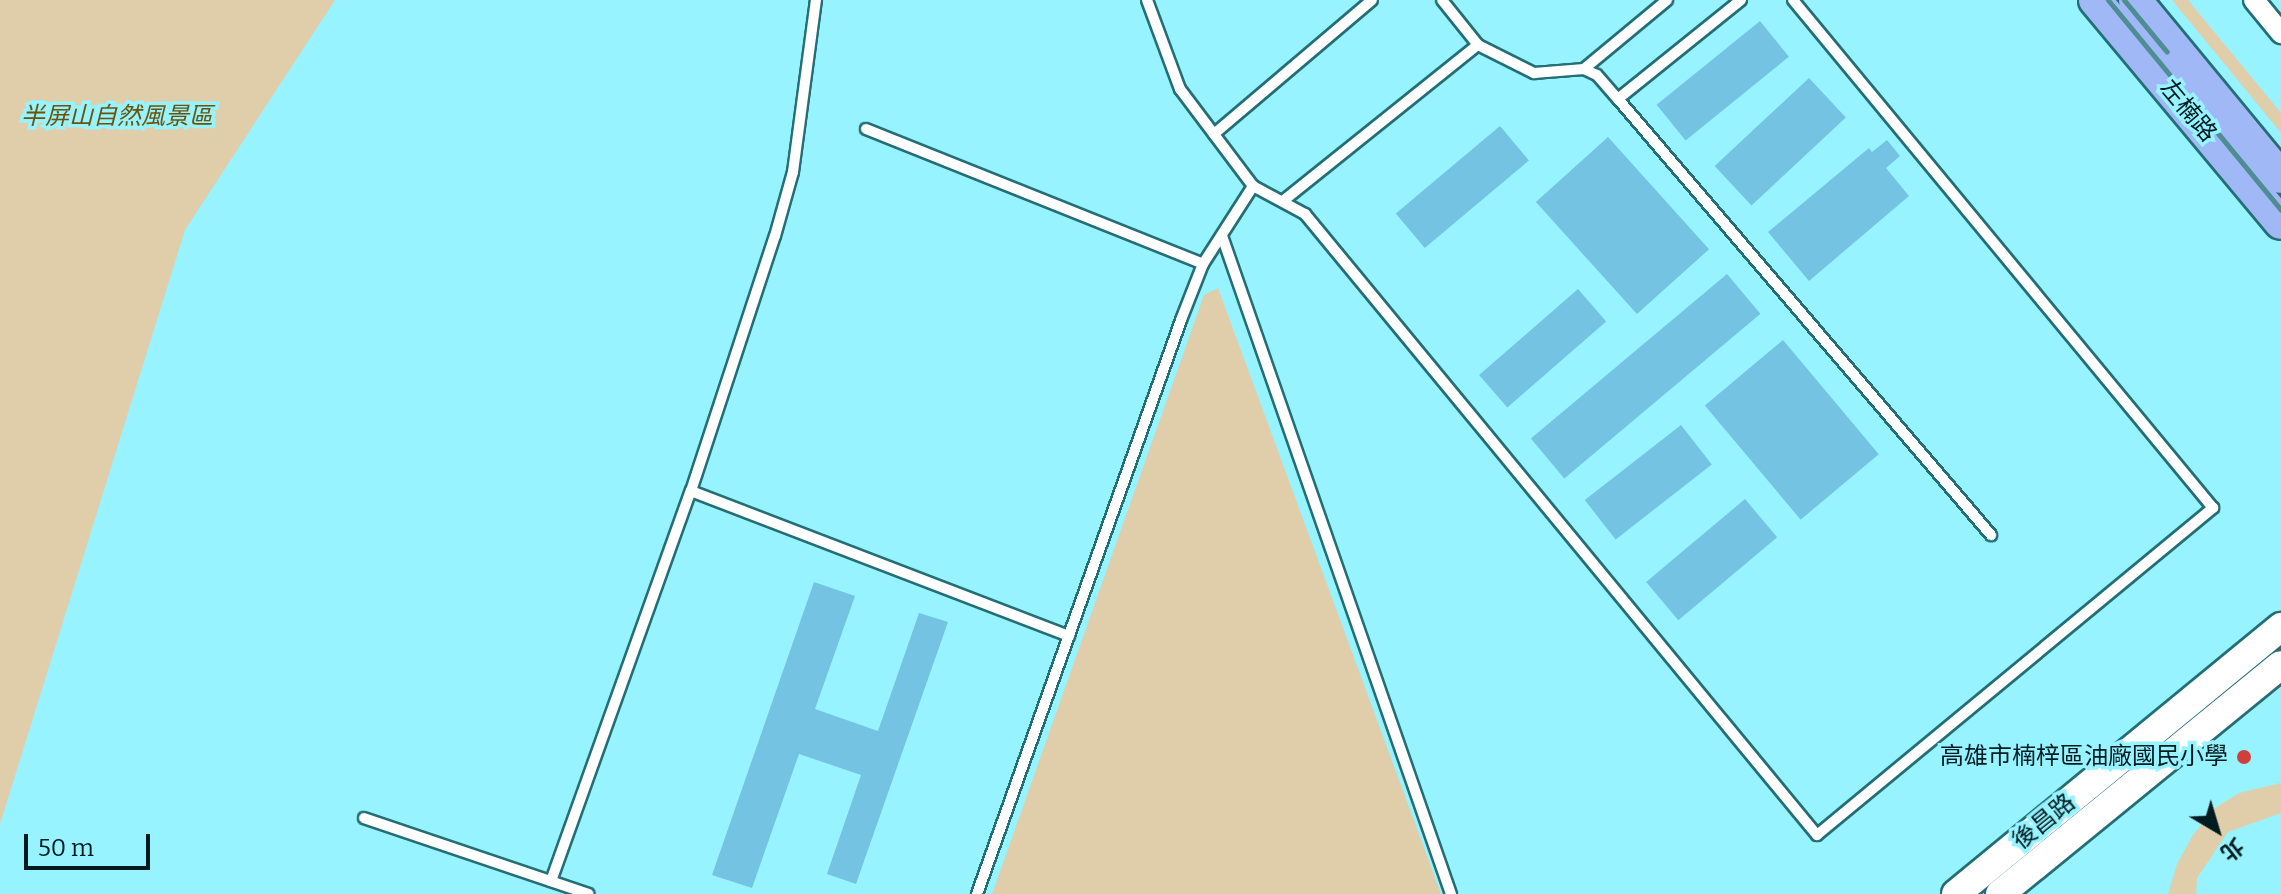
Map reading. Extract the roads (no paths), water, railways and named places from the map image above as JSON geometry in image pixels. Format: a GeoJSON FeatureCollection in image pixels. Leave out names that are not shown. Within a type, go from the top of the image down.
{"type":"FeatureCollection","features":[{"type":"Feature","properties":{"kind":"main road","name":"左楠路"},"geometry":{"type":"LineString","coordinates":[[2095,0],[2281,223]]}},
{"type":"Feature","properties":{"kind":"main road","name":"左楠路"},"geometry":{"type":"LineString","coordinates":[[2135,0],[2281,177]]}},
{"type":"Feature","properties":{"kind":"street"},"geometry":{"type":"LineString","coordinates":[[2254,0],[2281,33]]}},
{"type":"Feature","properties":{"kind":"street","name":"後昌路"},"geometry":{"type":"LineString","coordinates":[[1956,894],[2281,627]]}},
{"type":"Feature","properties":{"kind":"street","name":"後昌路"},"geometry":{"type":"LineString","coordinates":[[2000,894],[2281,665]]}},
{"type":"Feature","properties":{"kind":"lane"},"geometry":{"type":"LineString","coordinates":[[551,881],[691,491],[793,172],[816,0]]}},
{"type":"Feature","properties":{"kind":"lane"},"geometry":{"type":"LineString","coordinates":[[1147,0],[1180,89],[1253,186],[1305,214],[1817,835],[2213,508],[1793,0]]}},
{"type":"Feature","properties":{"kind":"lane"},"geometry":{"type":"LineString","coordinates":[[1214,134],[1372,0]]}},
{"type":"Feature","properties":{"kind":"lane"},"geometry":{"type":"LineString","coordinates":[[1442,0],[1478,45],[1534,73],[1584,69],[1597,75],[1991,535]]}},
{"type":"Feature","properties":{"kind":"lane"},"geometry":{"type":"LineString","coordinates":[[1584,69],[1667,0]]}},
{"type":"Feature","properties":{"kind":"lane"},"geometry":{"type":"LineString","coordinates":[[1618,99],[1741,0]]}},
{"type":"Feature","properties":{"kind":"lane"},"geometry":{"type":"LineString","coordinates":[[1283,201],[1478,45]]}},
{"type":"Feature","properties":{"kind":"lane"},"geometry":{"type":"LineString","coordinates":[[866,129],[1203,264]]}},
{"type":"Feature","properties":{"kind":"lane"},"geometry":{"type":"LineString","coordinates":[[977,894],[1203,264],[1253,186]]}},
{"type":"Feature","properties":{"kind":"lane"},"geometry":{"type":"LineString","coordinates":[[1222,236],[1451,894]]}},
{"type":"Feature","properties":{"kind":"lane"},"geometry":{"type":"LineString","coordinates":[[691,491],[1069,636]]}},
{"type":"Feature","properties":{"kind":"lane"},"geometry":{"type":"LineString","coordinates":[[364,818],[589,894]]}},
{"type":"Feature","properties":{"kind":"railway"},"geometry":{"type":"LineString","coordinates":[[2108,0],[2281,210]]}},
{"type":"Feature","properties":{"kind":"railway"},"geometry":{"type":"LineString","coordinates":[[2124,0],[2167,52]]}},
{"type":"Feature","properties":{"kind":"place","name":"高雄市楠梓區油廠國民小學"},"geometry":{"type":"Point","coordinates":[2244,757]}},
{"type":"Feature","properties":{"kind":"park label","name":"半屏山自然風景區"},"geometry":{"type":"Point","coordinates":[117,117]}}]}
